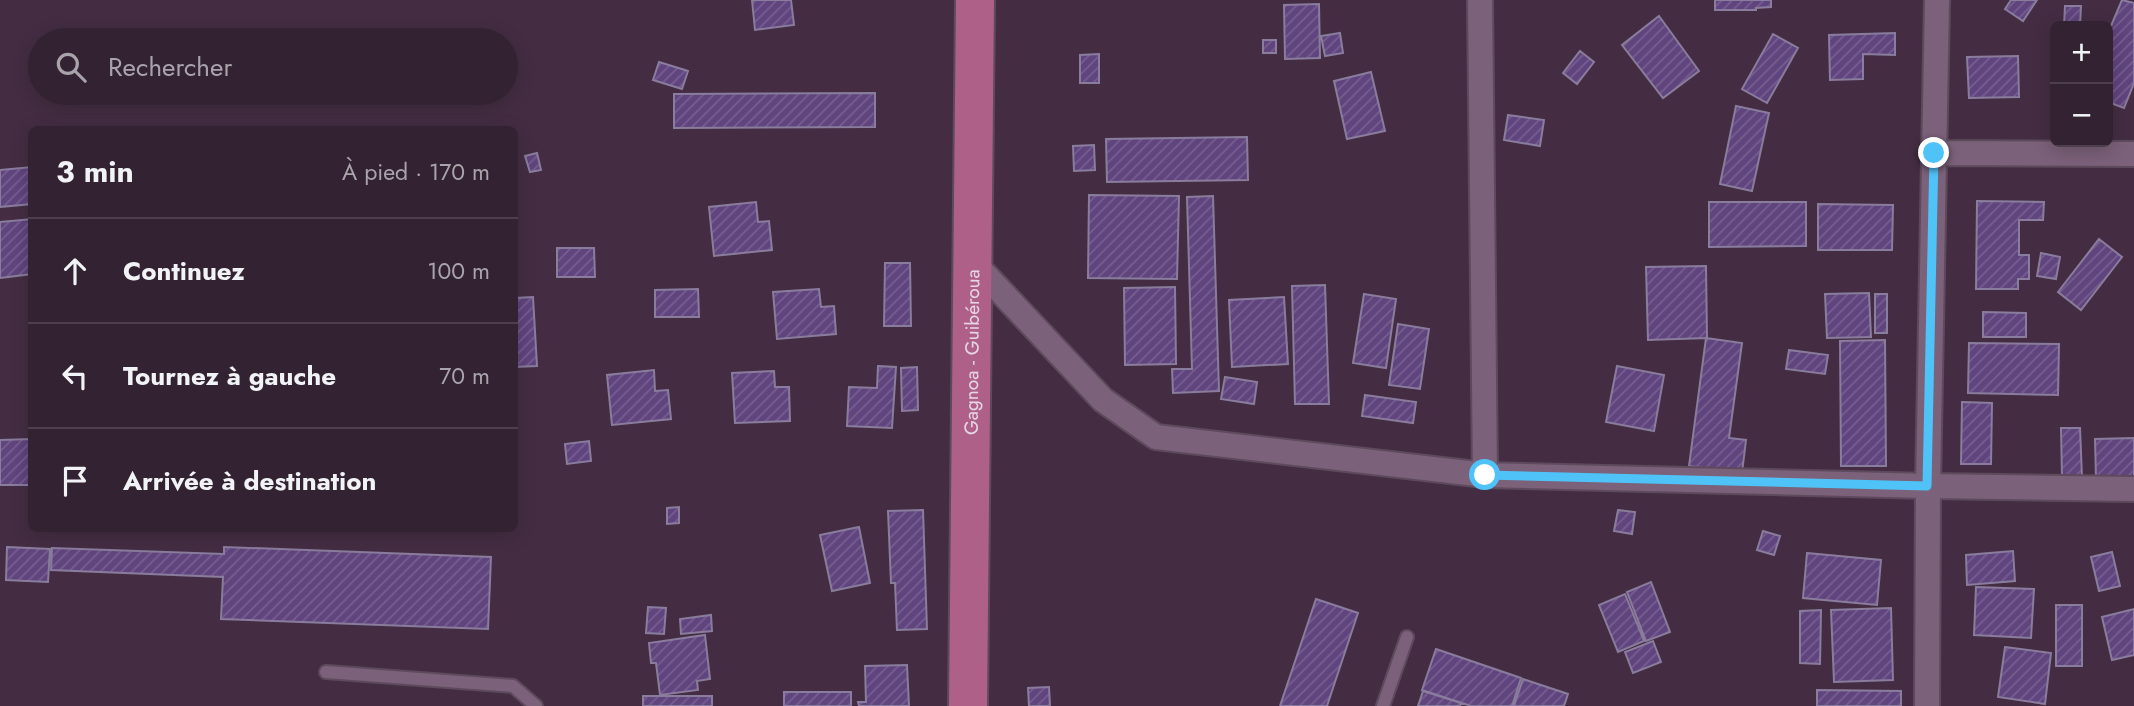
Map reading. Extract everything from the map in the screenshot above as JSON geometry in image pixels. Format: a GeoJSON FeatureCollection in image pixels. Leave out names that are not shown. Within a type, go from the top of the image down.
{"type":"FeatureCollection","features":[{"type":"Feature","properties":{"kind":"main road","name":"Gagnoa - Guibéroua"},"geometry":{"type":"LineString","coordinates":[[968,706],[975,0]]}},
{"type":"Feature","properties":{"kind":"street"},"geometry":{"type":"LineString","coordinates":[[1480,0],[1485,475]]}},
{"type":"Feature","properties":{"kind":"street"},"geometry":{"type":"LineString","coordinates":[[1927,706],[1927,486],[1937,0]]}},
{"type":"Feature","properties":{"kind":"street"},"geometry":{"type":"LineString","coordinates":[[1934,153],[2134,154]]}},
{"type":"Feature","properties":{"kind":"street"},"geometry":{"type":"LineString","coordinates":[[974,263],[1103,400],[1156,437],[1485,475],[2134,489]]}},
{"type":"Feature","properties":{"kind":"lane"},"geometry":{"type":"LineString","coordinates":[[1383,706],[1407,636]]}},
{"type":"Feature","properties":{"kind":"lane"},"geometry":{"type":"LineString","coordinates":[[326,671],[513,686],[536,706]]}},
{"type":"Feature","properties":{"kind":"building"},"geometry":{"type":"Polygon","coordinates":[[[752,0],[791,0],[794,25],[755,30],[752,0]]]}},
{"type":"Feature","properties":{"kind":"building"},"geometry":{"type":"Polygon","coordinates":[[[1715,0],[1771,0],[1771,7],[1756,10],[1715,10],[1715,0]]]}},
{"type":"Feature","properties":{"kind":"building"},"geometry":{"type":"Polygon","coordinates":[[[2011,0],[2037,0],[2023,21],[2005,9],[2011,0]]]}},
{"type":"Feature","properties":{"kind":"building"},"geometry":{"type":"Polygon","coordinates":[[[2122,0],[2134,3],[2134,83],[2124,108],[2113,104],[2113,21],[2122,0]]]}},
{"type":"Feature","properties":{"kind":"building"},"geometry":{"type":"Polygon","coordinates":[[[1319,4],[1320,58],[1285,59],[1284,5],[1319,4]]]}},
{"type":"Feature","properties":{"kind":"building"},"geometry":{"type":"Polygon","coordinates":[[[2065,6],[2081,6],[2080,21],[2064,21],[2065,6]]]}},
{"type":"Feature","properties":{"kind":"building"},"geometry":{"type":"Polygon","coordinates":[[[1659,16],[1699,71],[1663,98],[1622,45],[1659,16]]]}},
{"type":"Feature","properties":{"kind":"building"},"geometry":{"type":"Polygon","coordinates":[[[1340,33],[1343,53],[1325,56],[1321,36],[1340,33]]]}},
{"type":"Feature","properties":{"kind":"building"},"geometry":{"type":"Polygon","coordinates":[[[1895,33],[1895,55],[1863,54],[1863,79],[1830,80],[1829,35],[1895,33]]]}},
{"type":"Feature","properties":{"kind":"building"},"geometry":{"type":"Polygon","coordinates":[[[1773,34],[1798,48],[1767,103],[1742,89],[1773,34]]]}},
{"type":"Feature","properties":{"kind":"building"},"geometry":{"type":"Polygon","coordinates":[[[1263,40],[1276,40],[1276,53],[1263,53],[1263,40]]]}},
{"type":"Feature","properties":{"kind":"building"},"geometry":{"type":"Polygon","coordinates":[[[1580,51],[1594,62],[1577,84],[1563,73],[1580,51]]]}},
{"type":"Feature","properties":{"kind":"building"},"geometry":{"type":"Polygon","coordinates":[[[1099,54],[1099,83],[1080,83],[1080,55],[1099,54]]]}},
{"type":"Feature","properties":{"kind":"building"},"geometry":{"type":"Polygon","coordinates":[[[2018,56],[2019,97],[1969,98],[1967,57],[2018,56]]]}},
{"type":"Feature","properties":{"kind":"building"},"geometry":{"type":"Polygon","coordinates":[[[659,62],[688,71],[682,89],[653,80],[659,62]]]}},
{"type":"Feature","properties":{"kind":"building"},"geometry":{"type":"Polygon","coordinates":[[[1371,72],[1385,131],[1347,139],[1334,81],[1371,72]]]}},
{"type":"Feature","properties":{"kind":"building"},"geometry":{"type":"Polygon","coordinates":[[[875,93],[875,127],[674,128],[674,94],[875,93]]]}},
{"type":"Feature","properties":{"kind":"building"},"geometry":{"type":"Polygon","coordinates":[[[1736,106],[1769,113],[1752,191],[1720,184],[1736,106]]]}},
{"type":"Feature","properties":{"kind":"building"},"geometry":{"type":"Polygon","coordinates":[[[1508,115],[1544,120],[1540,146],[1504,140],[1508,115]]]}},
{"type":"Feature","properties":{"kind":"building"},"geometry":{"type":"Polygon","coordinates":[[[1247,137],[1248,180],[1107,182],[1106,139],[1247,137]]]}},
{"type":"Feature","properties":{"kind":"building"},"geometry":{"type":"Polygon","coordinates":[[[1094,145],[1095,170],[1074,171],[1073,146],[1094,145]]]}},
{"type":"Feature","properties":{"kind":"building"},"geometry":{"type":"Polygon","coordinates":[[[537,153],[541,170],[530,172],[525,156],[537,153]]]}},
{"type":"Feature","properties":{"kind":"building"},"geometry":{"type":"Polygon","coordinates":[[[28,167],[28,204],[0,207],[0,170],[28,167]]]}},
{"type":"Feature","properties":{"kind":"building"},"geometry":{"type":"Polygon","coordinates":[[[1089,195],[1179,196],[1177,279],[1088,278],[1089,195]]]}},
{"type":"Feature","properties":{"kind":"building"},"geometry":{"type":"Polygon","coordinates":[[[1213,196],[1219,391],[1173,393],[1172,369],[1192,369],[1187,197],[1213,196]]]}},
{"type":"Feature","properties":{"kind":"building"},"geometry":{"type":"Polygon","coordinates":[[[1977,201],[2044,202],[2043,220],[2019,220],[2019,255],[2029,255],[2029,279],[2018,279],[2018,289],[1976,289],[1977,201]]]}},
{"type":"Feature","properties":{"kind":"building"},"geometry":{"type":"Polygon","coordinates":[[[756,202],[758,222],[769,221],[772,250],[714,256],[709,207],[756,202]]]}},
{"type":"Feature","properties":{"kind":"building"},"geometry":{"type":"Polygon","coordinates":[[[1709,202],[1806,202],[1806,246],[1709,247],[1709,202]]]}},
{"type":"Feature","properties":{"kind":"building"},"geometry":{"type":"Polygon","coordinates":[[[1818,204],[1893,205],[1892,250],[1818,250],[1818,204]]]}},
{"type":"Feature","properties":{"kind":"building"},"geometry":{"type":"Polygon","coordinates":[[[28,219],[28,274],[0,278],[0,222],[28,219]]]}},
{"type":"Feature","properties":{"kind":"building"},"geometry":{"type":"Polygon","coordinates":[[[2099,239],[2122,257],[2081,310],[2058,292],[2099,239]]]}},
{"type":"Feature","properties":{"kind":"building"},"geometry":{"type":"Polygon","coordinates":[[[557,248],[594,248],[595,277],[557,277],[557,248]]]}},
{"type":"Feature","properties":{"kind":"building"},"geometry":{"type":"Polygon","coordinates":[[[2041,253],[2060,257],[2056,279],[2037,276],[2041,253]]]}},
{"type":"Feature","properties":{"kind":"building"},"geometry":{"type":"Polygon","coordinates":[[[885,263],[910,263],[911,326],[884,326],[885,263]]]}},
{"type":"Feature","properties":{"kind":"building"},"geometry":{"type":"Polygon","coordinates":[[[1706,266],[1707,338],[1648,340],[1646,267],[1706,266]]]}},
{"type":"Feature","properties":{"kind":"building"},"geometry":{"type":"Polygon","coordinates":[[[1325,285],[1329,404],[1295,404],[1292,286],[1325,285]]]}},
{"type":"Feature","properties":{"kind":"building"},"geometry":{"type":"Polygon","coordinates":[[[1175,287],[1176,364],[1125,365],[1124,288],[1175,287]]]}},
{"type":"Feature","properties":{"kind":"building"},"geometry":{"type":"Polygon","coordinates":[[[698,289],[699,317],[655,317],[655,290],[698,289]]]}},
{"type":"Feature","properties":{"kind":"building"},"geometry":{"type":"Polygon","coordinates":[[[819,289],[821,307],[834,306],[836,334],[777,339],[773,292],[819,289]]]}},
{"type":"Feature","properties":{"kind":"building"},"geometry":{"type":"Polygon","coordinates":[[[1869,293],[1871,337],[1827,338],[1825,294],[1869,293]]]}},
{"type":"Feature","properties":{"kind":"building"},"geometry":{"type":"Polygon","coordinates":[[[1364,294],[1396,299],[1386,368],[1353,363],[1364,294]]]}},
{"type":"Feature","properties":{"kind":"building"},"geometry":{"type":"Polygon","coordinates":[[[1875,294],[1887,294],[1887,333],[1875,333],[1875,294]]]}},
{"type":"Feature","properties":{"kind":"building"},"geometry":{"type":"Polygon","coordinates":[[[533,297],[537,366],[518,367],[518,298],[533,297]]]}},
{"type":"Feature","properties":{"kind":"building"},"geometry":{"type":"Polygon","coordinates":[[[1284,297],[1288,364],[1232,367],[1229,300],[1284,297]]]}},
{"type":"Feature","properties":{"kind":"building"},"geometry":{"type":"Polygon","coordinates":[[[1983,312],[2026,313],[2026,337],[1983,337],[1983,312]]]}},
{"type":"Feature","properties":{"kind":"building"},"geometry":{"type":"Polygon","coordinates":[[[1398,324],[1429,329],[1420,389],[1389,385],[1398,324]]]}},
{"type":"Feature","properties":{"kind":"building"},"geometry":{"type":"Polygon","coordinates":[[[1706,338],[1742,343],[1729,438],[1746,440],[1742,473],[1689,466],[1706,338]]]}},
{"type":"Feature","properties":{"kind":"building"},"geometry":{"type":"Polygon","coordinates":[[[1885,340],[1886,466],[1841,466],[1840,341],[1885,340]]]}},
{"type":"Feature","properties":{"kind":"building"},"geometry":{"type":"Polygon","coordinates":[[[1969,343],[2059,344],[2058,395],[1968,393],[1969,343]]]}},
{"type":"Feature","properties":{"kind":"building"},"geometry":{"type":"Polygon","coordinates":[[[1789,350],[1828,355],[1825,374],[1786,369],[1789,350]]]}},
{"type":"Feature","properties":{"kind":"building"},"geometry":{"type":"Polygon","coordinates":[[[878,366],[896,367],[892,428],[847,426],[849,387],[877,388],[878,366]]]}},
{"type":"Feature","properties":{"kind":"building"},"geometry":{"type":"Polygon","coordinates":[[[1617,366],[1664,375],[1654,431],[1606,422],[1617,366]]]}},
{"type":"Feature","properties":{"kind":"building"},"geometry":{"type":"Polygon","coordinates":[[[917,367],[918,410],[902,411],[901,368],[917,367]]]}},
{"type":"Feature","properties":{"kind":"building"},"geometry":{"type":"Polygon","coordinates":[[[654,370],[655,391],[668,390],[671,419],[612,425],[607,375],[654,370]]]}},
{"type":"Feature","properties":{"kind":"building"},"geometry":{"type":"Polygon","coordinates":[[[774,371],[775,387],[789,387],[790,421],[735,423],[732,373],[774,371]]]}},
{"type":"Feature","properties":{"kind":"building"},"geometry":{"type":"Polygon","coordinates":[[[1225,377],[1257,382],[1254,404],[1221,399],[1225,377]]]}},
{"type":"Feature","properties":{"kind":"building"},"geometry":{"type":"Polygon","coordinates":[[[1365,395],[1416,402],[1413,423],[1362,416],[1365,395]]]}},
{"type":"Feature","properties":{"kind":"building"},"geometry":{"type":"Polygon","coordinates":[[[1962,402],[1992,403],[1991,464],[1961,464],[1962,402]]]}},
{"type":"Feature","properties":{"kind":"building"},"geometry":{"type":"Polygon","coordinates":[[[2061,428],[2080,428],[2082,477],[2062,477],[2061,428]]]}},
{"type":"Feature","properties":{"kind":"building"},"geometry":{"type":"Polygon","coordinates":[[[2134,438],[2134,477],[2096,479],[2095,439],[2134,438]]]}},
{"type":"Feature","properties":{"kind":"building"},"geometry":{"type":"Polygon","coordinates":[[[28,439],[28,485],[0,485],[0,440],[28,439]]]}},
{"type":"Feature","properties":{"kind":"building"},"geometry":{"type":"Polygon","coordinates":[[[589,441],[591,461],[567,464],[565,444],[589,441]]]}},
{"type":"Feature","properties":{"kind":"building"},"geometry":{"type":"Polygon","coordinates":[[[679,507],[679,523],[667,524],[667,508],[679,507]]]}},
{"type":"Feature","properties":{"kind":"building"},"geometry":{"type":"Polygon","coordinates":[[[923,510],[927,629],[897,630],[895,583],[891,583],[888,511],[923,510]]]}},
{"type":"Feature","properties":{"kind":"building"},"geometry":{"type":"Polygon","coordinates":[[[1618,510],[1635,512],[1632,534],[1614,531],[1618,510]]]}},
{"type":"Feature","properties":{"kind":"building"},"geometry":{"type":"Polygon","coordinates":[[[859,527],[870,583],[832,591],[820,535],[859,527]]]}},
{"type":"Feature","properties":{"kind":"building"},"geometry":{"type":"Polygon","coordinates":[[[1763,531],[1780,536],[1774,555],[1757,550],[1763,531]]]}},
{"type":"Feature","properties":{"kind":"building"},"geometry":{"type":"Polygon","coordinates":[[[7,547],[50,549],[48,582],[6,580],[7,547]]]}},
{"type":"Feature","properties":{"kind":"building"},"geometry":{"type":"Polygon","coordinates":[[[224,547],[491,557],[488,629],[221,619],[223,577],[51,570],[52,548],[224,554],[224,547]]]}},
{"type":"Feature","properties":{"kind":"building"},"geometry":{"type":"Polygon","coordinates":[[[2013,551],[2015,581],[1967,585],[1966,555],[2013,551]]]}},
{"type":"Feature","properties":{"kind":"building"},"geometry":{"type":"Polygon","coordinates":[[[2112,552],[2120,586],[2099,591],[2091,557],[2112,552]]]}},
{"type":"Feature","properties":{"kind":"building"},"geometry":{"type":"Polygon","coordinates":[[[1807,553],[1881,560],[1877,605],[1803,598],[1807,553]]]}},
{"type":"Feature","properties":{"kind":"building"},"geometry":{"type":"Polygon","coordinates":[[[1651,582],[1670,632],[1646,641],[1627,592],[1651,582]]]}},
{"type":"Feature","properties":{"kind":"building"},"geometry":{"type":"Polygon","coordinates":[[[1976,587],[2034,589],[2031,638],[1974,635],[1976,587]]]}},
{"type":"Feature","properties":{"kind":"building"},"geometry":{"type":"Polygon","coordinates":[[[1625,594],[1644,641],[1618,652],[1599,605],[1625,594]]]}},
{"type":"Feature","properties":{"kind":"building"},"geometry":{"type":"Polygon","coordinates":[[[1316,599],[1358,613],[1327,706],[1280,706],[1316,599]]]}},
{"type":"Feature","properties":{"kind":"building"},"geometry":{"type":"Polygon","coordinates":[[[2056,605],[2082,605],[2082,666],[2056,666],[2056,605]]]}},
{"type":"Feature","properties":{"kind":"building"},"geometry":{"type":"Polygon","coordinates":[[[648,607],[666,608],[664,634],[646,633],[648,607]]]}},
{"type":"Feature","properties":{"kind":"building"},"geometry":{"type":"Polygon","coordinates":[[[1891,608],[1893,680],[1834,682],[1831,610],[1891,608]]]}},
{"type":"Feature","properties":{"kind":"building"},"geometry":{"type":"Polygon","coordinates":[[[2134,609],[2134,655],[2112,660],[2102,617],[2134,609]]]}},
{"type":"Feature","properties":{"kind":"building"},"geometry":{"type":"Polygon","coordinates":[[[1821,610],[1820,664],[1800,663],[1800,611],[1821,610]]]}},
{"type":"Feature","properties":{"kind":"building"},"geometry":{"type":"Polygon","coordinates":[[[711,615],[712,631],[681,634],[680,619],[711,615]]]}},
{"type":"Feature","properties":{"kind":"building"},"geometry":{"type":"Polygon","coordinates":[[[705,635],[710,679],[697,681],[698,690],[660,695],[656,663],[651,663],[649,643],[705,635]]]}},
{"type":"Feature","properties":{"kind":"building"},"geometry":{"type":"Polygon","coordinates":[[[1653,641],[1661,662],[1633,673],[1625,652],[1653,641]]]}},
{"type":"Feature","properties":{"kind":"building"},"geometry":{"type":"Polygon","coordinates":[[[2005,647],[2051,653],[2045,704],[1998,697],[2005,647]]]}},
{"type":"Feature","properties":{"kind":"building"},"geometry":{"type":"Polygon","coordinates":[[[1436,649],[1521,678],[1512,706],[1471,706],[1422,690],[1436,649]]]}},
{"type":"Feature","properties":{"kind":"building"},"geometry":{"type":"Polygon","coordinates":[[[907,665],[909,706],[859,706],[858,702],[866,702],[865,666],[907,665]]]}},
{"type":"Feature","properties":{"kind":"building"},"geometry":{"type":"Polygon","coordinates":[[[1523,679],[1568,694],[1564,706],[1514,706],[1523,679]]]}},
{"type":"Feature","properties":{"kind":"building"},"geometry":{"type":"Polygon","coordinates":[[[1049,687],[1050,706],[1029,706],[1028,688],[1049,687]]]}},
{"type":"Feature","properties":{"kind":"building"},"geometry":{"type":"Polygon","coordinates":[[[1817,690],[1901,691],[1901,706],[1817,706],[1817,690]]]}},
{"type":"Feature","properties":{"kind":"building"},"geometry":{"type":"Polygon","coordinates":[[[1423,691],[1461,703],[1460,706],[1418,706],[1423,691]]]}},
{"type":"Feature","properties":{"kind":"building"},"geometry":{"type":"Polygon","coordinates":[[[784,692],[851,692],[851,706],[784,706],[784,692]]]}},
{"type":"Feature","properties":{"kind":"building"},"geometry":{"type":"Polygon","coordinates":[[[643,696],[712,696],[712,706],[643,706],[643,696]]]}},
{"type":"Feature","properties":{"kind":"route"},"geometry":{"type":"LineString","coordinates":[[1485,475],[1927,486],[1934,153]]}}]}
